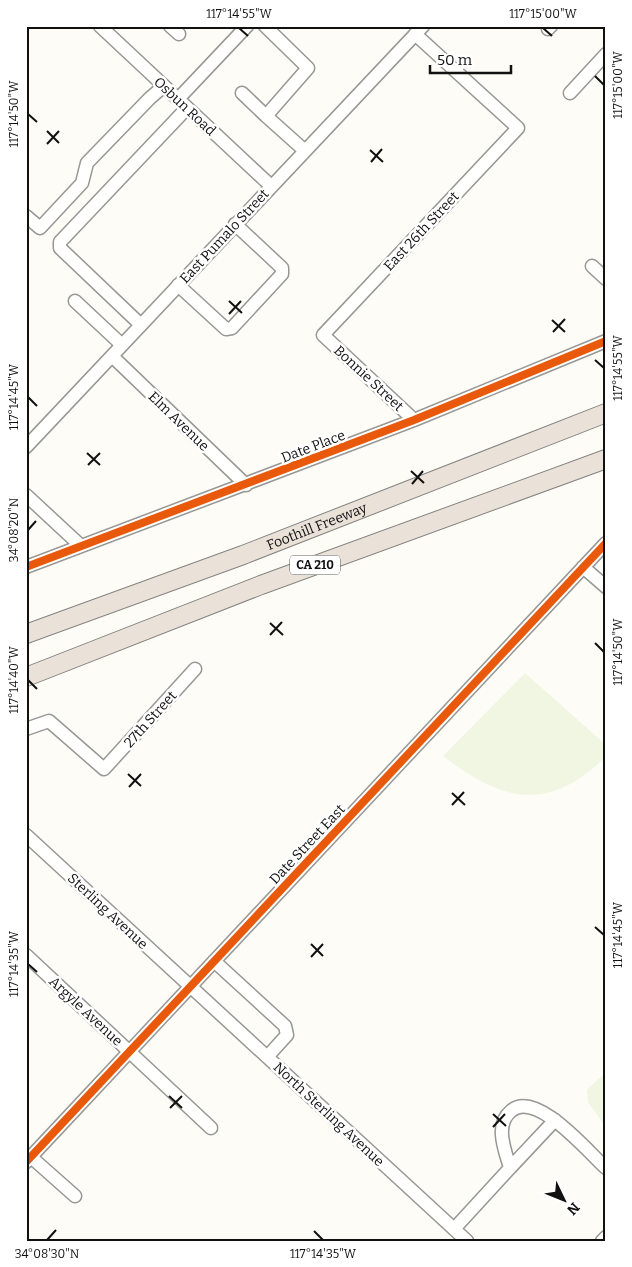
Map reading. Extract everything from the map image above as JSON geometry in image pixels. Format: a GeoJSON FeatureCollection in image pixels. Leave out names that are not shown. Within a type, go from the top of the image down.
{"type":"FeatureCollection","features":[{"type":"Feature","properties":{"kind":"highway","name":"Foothill Freeway"},"geometry":{"type":"LineString","coordinates":[[26,634],[243,555],[602,414]]}},
{"type":"Feature","properties":{"kind":"highway","name":"CA 210"},"geometry":{"type":"LineString","coordinates":[[26,677],[261,585],[606,459]]}},
{"type":"Feature","properties":{"kind":"street","name":"Osbun Road"},"geometry":{"type":"LineString","coordinates":[[100,26],[271,186]]}},
{"type":"Feature","properties":{"kind":"street"},"geometry":{"type":"LineString","coordinates":[[141,325],[60,248],[60,242],[183,104],[247,26]]}},
{"type":"Feature","properties":{"kind":"street"},"geometry":{"type":"LineString","coordinates":[[265,26],[308,68],[266,116]]}},
{"type":"Feature","properties":{"kind":"street","name":"East 26th Street"},"geometry":{"type":"LineString","coordinates":[[323,335],[518,128],[419,30]]}},
{"type":"Feature","properties":{"kind":"street","name":"East Pumalo Street"},"geometry":{"type":"LineString","coordinates":[[26,447],[419,30]]}},
{"type":"Feature","properties":{"kind":"street"},"geometry":{"type":"LineString","coordinates":[[570,93],[606,54]]}},
{"type":"Feature","properties":{"kind":"street"},"geometry":{"type":"LineString","coordinates":[[26,216],[40,228],[82,183],[86,163],[164,86]]}},
{"type":"Feature","properties":{"kind":"street"},"geometry":{"type":"LineString","coordinates":[[242,93],[304,150]]}},
{"type":"Feature","properties":{"kind":"street"},"geometry":{"type":"LineString","coordinates":[[178,285],[226,329],[232,328],[282,274],[282,268],[235,224]]}},
{"type":"Feature","properties":{"kind":"street"},"geometry":{"type":"LineString","coordinates":[[592,266],[606,279]]}},
{"type":"Feature","properties":{"kind":"street"},"geometry":{"type":"LineString","coordinates":[[75,301],[122,345]]}},
{"type":"Feature","properties":{"kind":"street","name":"Bonnie Street"},"geometry":{"type":"LineString","coordinates":[[323,335],[414,420]]}},
{"type":"Feature","properties":{"kind":"street","name":"Date Place"},"geometry":{"type":"LineString","coordinates":[[26,567],[414,420],[606,341]]}},
{"type":"Feature","properties":{"kind":"street","name":"Elm Avenue"},"geometry":{"type":"LineString","coordinates":[[112,356],[246,485]]}},
{"type":"Feature","properties":{"kind":"street"},"geometry":{"type":"LineString","coordinates":[[26,496],[80,546]]}},
{"type":"Feature","properties":{"kind":"street","name":"Date Street East"},"geometry":{"type":"LineString","coordinates":[[29,1160],[606,542]]}},
{"type":"Feature","properties":{"kind":"street"},"geometry":{"type":"LineString","coordinates":[[583,566],[606,587]]}},
{"type":"Feature","properties":{"kind":"street","name":"27th Street"},"geometry":{"type":"LineString","coordinates":[[26,729],[49,721],[104,770],[195,669]]}},
{"type":"Feature","properties":{"kind":"street","name":"Sterling Avenue"},"geometry":{"type":"LineString","coordinates":[[26,835],[191,986]]}},
{"type":"Feature","properties":{"kind":"street","name":"Argyle Avenue"},"geometry":{"type":"LineString","coordinates":[[26,955],[211,1128]]}},
{"type":"Feature","properties":{"kind":"street"},"geometry":{"type":"LineString","coordinates":[[214,961],[288,1030],[287,1035],[267,1057]]}},
{"type":"Feature","properties":{"kind":"street","name":"North Sterling Avenue"},"geometry":{"type":"LineString","coordinates":[[191,986],[467,1241]]}},
{"type":"Feature","properties":{"kind":"street"},"geometry":{"type":"LineString","coordinates":[[510,1168],[502,1128],[511,1110],[523,1105],[532,1106],[555,1120],[606,1168]]}},
{"type":"Feature","properties":{"kind":"street"},"geometry":{"type":"LineString","coordinates":[[454,1229],[555,1120]]}},
{"type":"Feature","properties":{"kind":"street"},"geometry":{"type":"LineString","coordinates":[[29,1160],[75,1196]]}},
{"type":"Feature","properties":{"kind":"street"},"geometry":{"type":"LineString","coordinates":[[602,1241],[606,1237]]}},
{"type":"Feature","properties":{"kind":"green space"},"geometry":{"type":"Polygon","coordinates":[[[525,673],[606,745],[606,756],[585,774],[565,787],[545,793],[525,795],[505,791],[485,783],[443,756],[525,673]]]}},
{"type":"Feature","properties":{"kind":"green space"},"geometry":{"type":"Polygon","coordinates":[[[606,1072],[606,1127],[588,1102],[587,1090],[606,1072]]]}},
{"type":"Feature","properties":{"kind":"cycle path"},"geometry":{"type":"LineString","coordinates":[[26,567],[414,420],[606,341]]}},
{"type":"Feature","properties":{"kind":"cycle path"},"geometry":{"type":"LineString","coordinates":[[26,1162],[606,543]]}}]}
